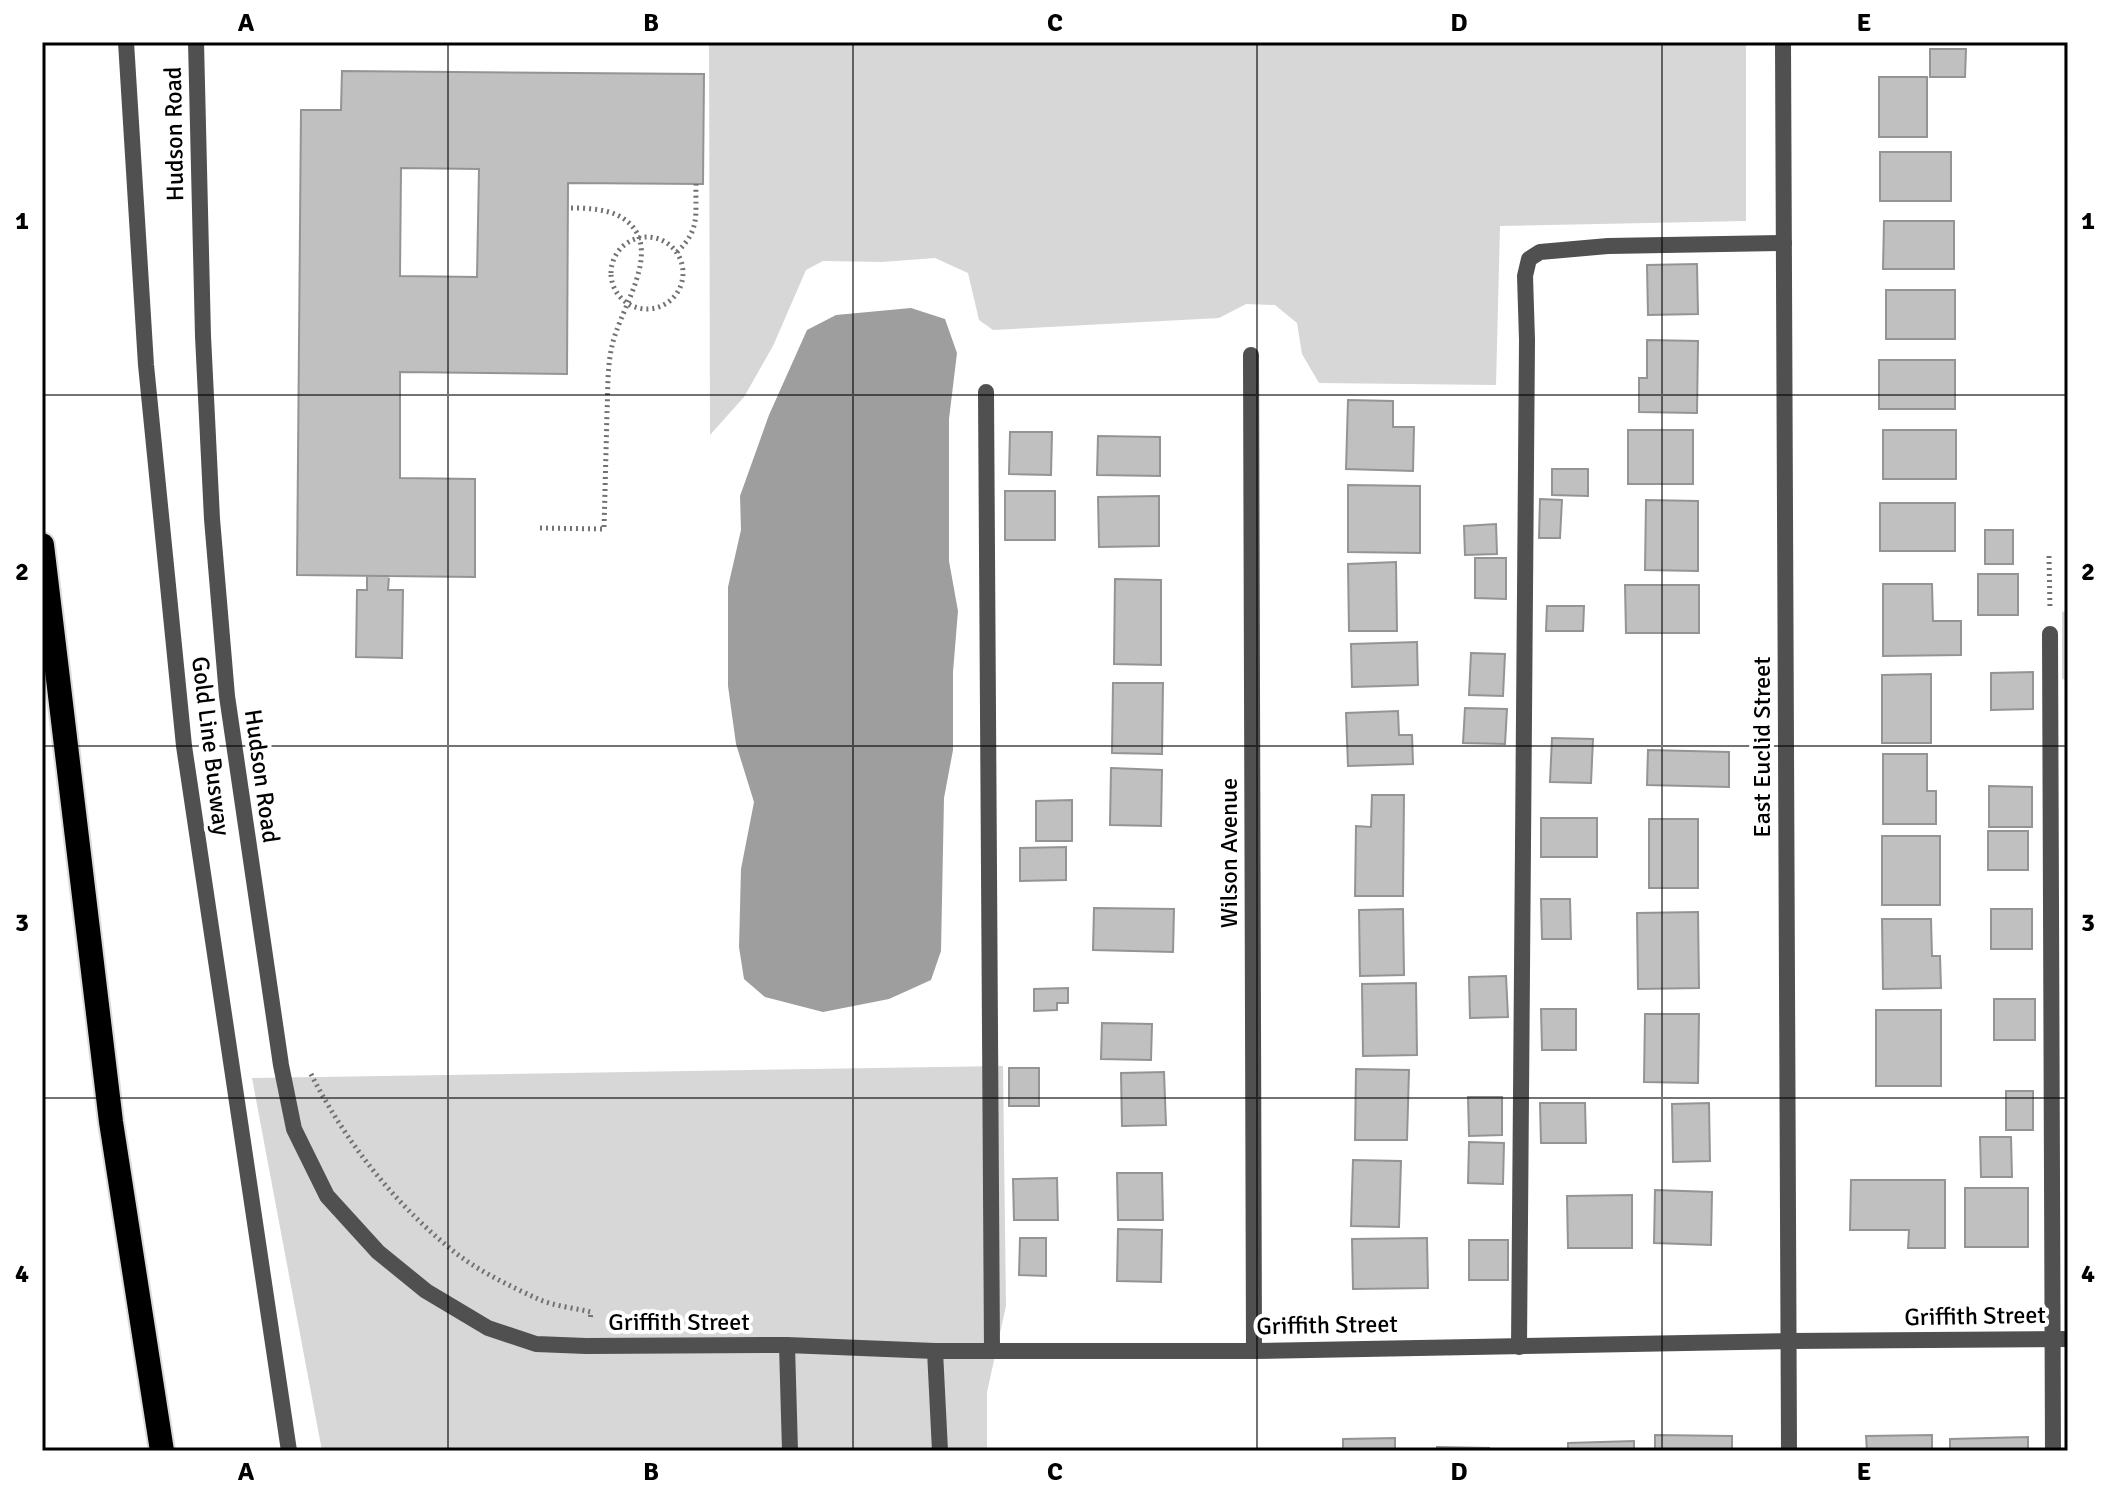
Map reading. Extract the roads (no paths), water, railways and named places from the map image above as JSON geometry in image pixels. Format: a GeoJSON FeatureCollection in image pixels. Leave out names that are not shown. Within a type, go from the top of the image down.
{"type":"FeatureCollection","features":[{"type":"Feature","properties":{"kind":"highway"},"geometry":{"type":"LineString","coordinates":[[42,545],[111,1122],[162,1451]]}},
{"type":"Feature","properties":{"kind":"street","name":"Gold Line Busway"},"geometry":{"type":"LineString","coordinates":[[126,42],[146,365],[184,746],[289,1451]]}},
{"type":"Feature","properties":{"kind":"street","name":"Hudson Road"},"geometry":{"type":"LineString","coordinates":[[196,42],[212,519],[227,696],[252,882],[294,1129],[327,1196],[378,1252],[426,1291],[488,1328],[536,1344],[586,1346]]}},
{"type":"Feature","properties":{"kind":"street","name":"East Euclid Street"},"geometry":{"type":"LineString","coordinates":[[1783,42],[1789,1451]]}},
{"type":"Feature","properties":{"kind":"street"},"geometry":{"type":"LineString","coordinates":[[1519,1347],[1525,276],[1529,259],[1540,252],[1608,246],[1784,243]]}},
{"type":"Feature","properties":{"kind":"street","name":"Wilson Avenue"},"geometry":{"type":"LineString","coordinates":[[1251,355],[1254,1351]]}},
{"type":"Feature","properties":{"kind":"street"},"geometry":{"type":"LineString","coordinates":[[986,392],[992,1351]]}},
{"type":"Feature","properties":{"kind":"street"},"geometry":{"type":"LineString","coordinates":[[2050,634],[2060,1339],[2053,1451]]}},
{"type":"Feature","properties":{"kind":"street","name":"Griffith Street"},"geometry":{"type":"LineString","coordinates":[[586,1346],[787,1345],[935,1351],[1254,1351],[2060,1339]]}},
{"type":"Feature","properties":{"kind":"street"},"geometry":{"type":"LineString","coordinates":[[787,1345],[790,1451]]}},
{"type":"Feature","properties":{"kind":"street"},"geometry":{"type":"LineString","coordinates":[[935,1351],[940,1451]]}}]}
